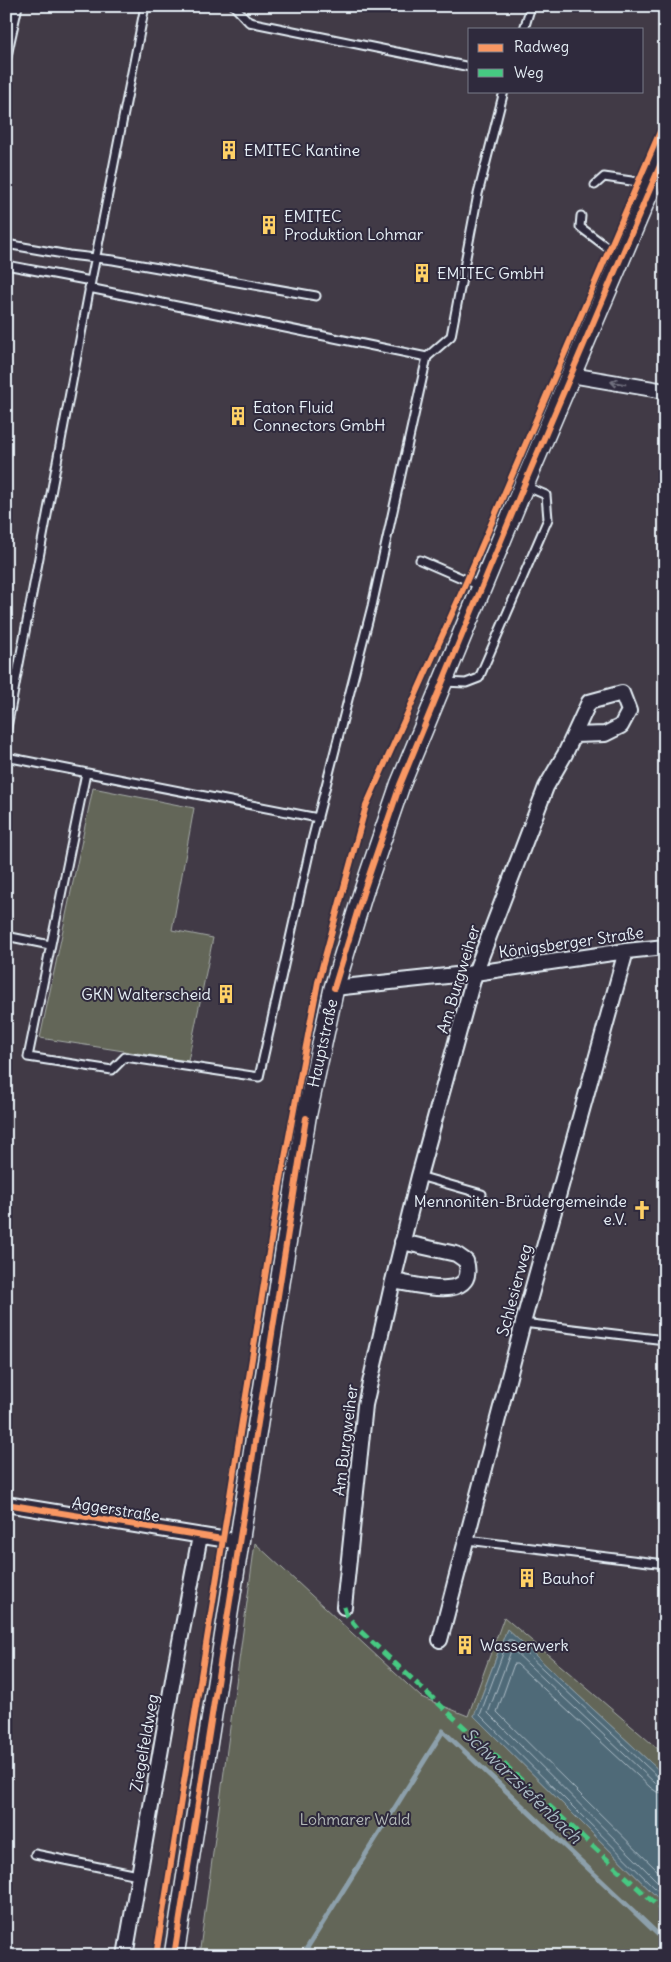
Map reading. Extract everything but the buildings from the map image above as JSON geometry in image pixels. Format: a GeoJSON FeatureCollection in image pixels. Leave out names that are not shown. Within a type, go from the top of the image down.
{"type":"FeatureCollection","features":[{"type":"Feature","properties":{"kind":"main road","name":"Hauptstraße"},"geometry":{"type":"LineString","coordinates":[[174,1956],[306,1118],[334,988],[362,893],[388,818],[524,485],[665,154]]}},
{"type":"Feature","properties":{"kind":"street"},"geometry":{"type":"LineString","coordinates":[[571,375],[665,391]]}},
{"type":"Feature","properties":{"kind":"street","name":"Am Burgweiher"},"geometry":{"type":"LineString","coordinates":[[344,1607],[365,1405],[392,1280],[419,1176],[475,973],[546,787],[574,735]]}},
{"type":"Feature","properties":{"kind":"street","name":"Königsberger Straße"},"geometry":{"type":"LineString","coordinates":[[334,988],[475,973],[665,947]]}},
{"type":"Feature","properties":{"kind":"street","name":"Schlesierweg"},"geometry":{"type":"LineString","coordinates":[[440,1640],[523,1323],[626,951]]}},
{"type":"Feature","properties":{"kind":"street"},"geometry":{"type":"LineString","coordinates":[[392,1280],[440,1288],[457,1288],[466,1281],[469,1271],[466,1261],[456,1254],[402,1242]]}},
{"type":"Feature","properties":{"kind":"street","name":"Aggerstraße"},"geometry":{"type":"LineString","coordinates":[[6,1504],[240,1542]]}},
{"type":"Feature","properties":{"kind":"street","name":"Ziegelfeldweg"},"geometry":{"type":"LineString","coordinates":[[125,1956],[174,1668],[200,1536]]}},
{"type":"Feature","properties":{"kind":"lane"},"geometry":{"type":"LineString","coordinates":[[10,6],[10,42]]}},
{"type":"Feature","properties":{"kind":"lane"},"geometry":{"type":"LineString","coordinates":[[6,61],[18,6]]}},
{"type":"Feature","properties":{"kind":"lane"},"geometry":{"type":"LineString","coordinates":[[6,733],[95,258],[145,6]]}},
{"type":"Feature","properties":{"kind":"lane"},"geometry":{"type":"LineString","coordinates":[[234,6],[249,22],[468,67]]}},
{"type":"Feature","properties":{"kind":"lane"},"geometry":{"type":"LineString","coordinates":[[524,28],[531,6]]}},
{"type":"Feature","properties":{"kind":"lane"},"geometry":{"type":"LineString","coordinates":[[86,773],[28,1057],[112,1070],[125,1057],[259,1077],[318,818],[372,606],[428,357],[451,336],[478,194],[504,92]]}},
{"type":"Feature","properties":{"kind":"lane"},"geometry":{"type":"LineString","coordinates":[[595,184],[604,177],[652,184]]}},
{"type":"Feature","properties":{"kind":"lane"},"geometry":{"type":"LineString","coordinates":[[581,216],[580,227],[621,258]]}},
{"type":"Feature","properties":{"kind":"lane"},"geometry":{"type":"LineString","coordinates":[[6,244],[316,296]]}},
{"type":"Feature","properties":{"kind":"lane"},"geometry":{"type":"LineString","coordinates":[[6,265],[90,285],[428,357]]}},
{"type":"Feature","properties":{"kind":"lane"},"geometry":{"type":"LineString","coordinates":[[443,682],[466,683],[479,678],[548,518],[546,495],[524,485]]}},
{"type":"Feature","properties":{"kind":"lane"},"geometry":{"type":"LineString","coordinates":[[420,560],[483,587]]}},
{"type":"Feature","properties":{"kind":"lane"},"geometry":{"type":"LineString","coordinates":[[6,757],[318,818]]}},
{"type":"Feature","properties":{"kind":"lane"},"geometry":{"type":"LineString","coordinates":[[6,936],[50,944]]}},
{"type":"Feature","properties":{"kind":"lane"},"geometry":{"type":"LineString","coordinates":[[419,1176],[482,1194]]}},
{"type":"Feature","properties":{"kind":"lane"},"geometry":{"type":"LineString","coordinates":[[523,1323],[665,1340]]}},
{"type":"Feature","properties":{"kind":"lane"},"geometry":{"type":"LineString","coordinates":[[467,1540],[665,1564]]}},
{"type":"Feature","properties":{"kind":"lane"},"geometry":{"type":"LineString","coordinates":[[35,1854],[138,1875]]}},
{"type":"Feature","properties":{"kind":"lane"},"geometry":{"type":"LineString","coordinates":[[6,1955],[12,1956]]}},
{"type":"Feature","properties":{"kind":"green space"},"geometry":{"type":"Polygon","coordinates":[[[93,788],[194,808],[172,930],[213,938],[188,1061],[40,1038],[93,788]]]}},
{"type":"Feature","properties":{"kind":"green space","name":"Lohmarer Wald"},"geometry":{"type":"Polygon","coordinates":[[[255,1543],[421,1697],[468,1716],[504,1617],[665,1755],[665,1776],[507,1629],[474,1716],[665,1905],[665,1956],[199,1956],[255,1543]]]}},
{"type":"Feature","properties":{"kind":"water"},"geometry":{"type":"Polygon","coordinates":[[[507,1629],[665,1776],[665,1905],[474,1716],[507,1629]]]}},
{"type":"Feature","properties":{"kind":"waterway","name":"Schwarzsiefenbach"},"geometry":{"type":"LineString","coordinates":[[302,1956],[443,1731],[665,1941]]}},
{"type":"Feature","properties":{"kind":"marked path"},"geometry":{"type":"LineString","coordinates":[[344,1607],[346,1614],[359,1630],[665,1913]]}},
{"type":"Feature","properties":{"kind":"cycle path"},"geometry":{"type":"LineString","coordinates":[[156,1956],[280,1184],[318,982],[366,806],[464,587],[665,120]]}},
{"type":"Feature","properties":{"kind":"cycle path"},"geometry":{"type":"LineString","coordinates":[[334,988],[363,893],[400,785],[524,485],[665,154]]}},
{"type":"Feature","properties":{"kind":"cycle path"},"geometry":{"type":"LineString","coordinates":[[174,1956],[306,1118]]}},
{"type":"Feature","properties":{"kind":"cycle path"},"geometry":{"type":"LineString","coordinates":[[6,1504],[222,1539]]}},
{"type":"Feature","properties":{"kind":"place","name":"EMITEC Kantine"},"geometry":{"type":"Point","coordinates":[229,150]}},
{"type":"Feature","properties":{"kind":"place","name":"EMITEC Produktion Lohmar"},"geometry":{"type":"Point","coordinates":[269,225]}},
{"type":"Feature","properties":{"kind":"place","name":"EMITEC GmbH"},"geometry":{"type":"Point","coordinates":[422,273]}},
{"type":"Feature","properties":{"kind":"place","name":"Eaton Fluid Connectors GmbH"},"geometry":{"type":"Point","coordinates":[238,416]}},
{"type":"Feature","properties":{"kind":"place","name":"GKN Walterscheid"},"geometry":{"type":"Point","coordinates":[226,994]}},
{"type":"Feature","properties":{"kind":"place","name":"Mennoniten-Brüdergemeinde e.V."},"geometry":{"type":"Point","coordinates":[642,1210]}},
{"type":"Feature","properties":{"kind":"place","name":"Bauhof"},"geometry":{"type":"Point","coordinates":[527,1578]}},
{"type":"Feature","properties":{"kind":"place","name":"Wasserwerk"},"geometry":{"type":"Point","coordinates":[465,1645]}}]}
